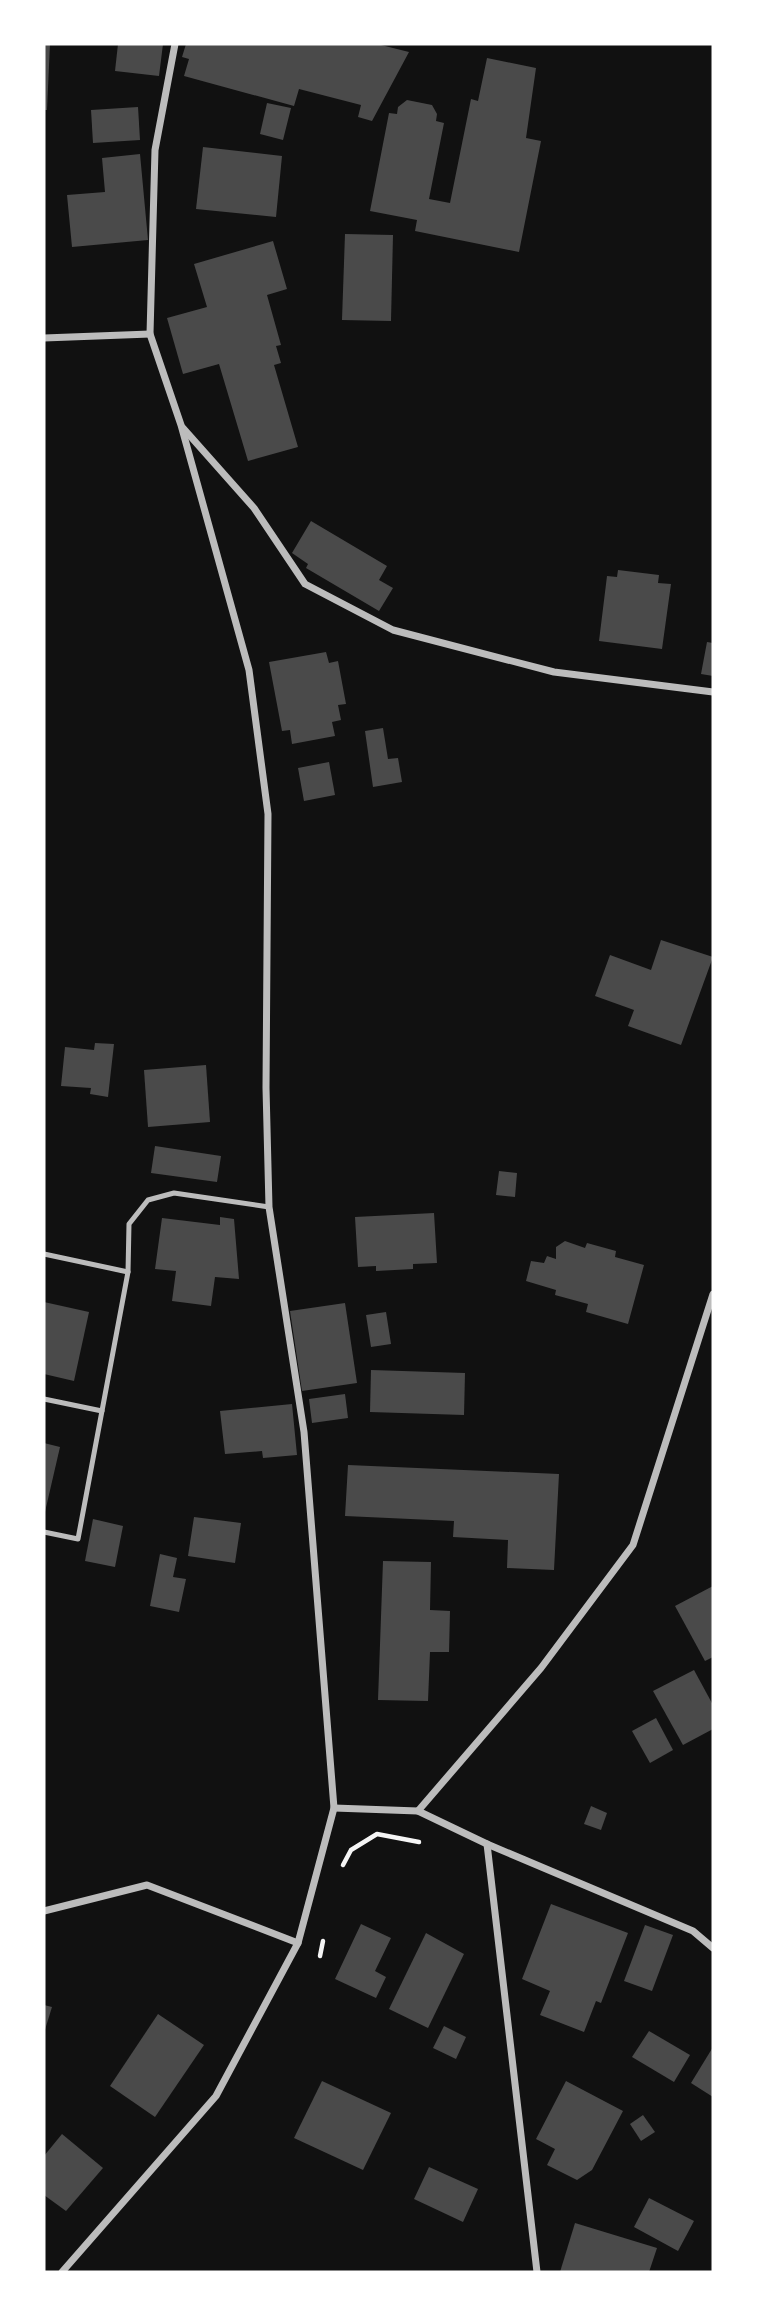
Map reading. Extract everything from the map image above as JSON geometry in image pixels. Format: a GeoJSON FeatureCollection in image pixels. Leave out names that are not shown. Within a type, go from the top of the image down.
{"type":"FeatureCollection","features":[{"type":"Feature","properties":{"kind":"street"},"geometry":{"type":"LineString","coordinates":[[62,2272],[216,2096],[298,1943],[334,1808],[304,1432],[270,1207],[266,1088],[268,814],[249,670],[181,425],[150,334],[155,150],[175,44]]}},
{"type":"Feature","properties":{"kind":"street"},"geometry":{"type":"LineString","coordinates":[[44,338],[150,334]]}},
{"type":"Feature","properties":{"kind":"street"},"geometry":{"type":"LineString","coordinates":[[181,425],[254,508],[305,584],[393,630],[554,672],[713,692]]}},
{"type":"Feature","properties":{"kind":"street"},"geometry":{"type":"LineString","coordinates":[[418,1811],[541,1668],[634,1545],[713,1294]]}},
{"type":"Feature","properties":{"kind":"street"},"geometry":{"type":"LineString","coordinates":[[334,1808],[418,1811],[487,1844],[693,1931],[713,1948]]}},
{"type":"Feature","properties":{"kind":"street"},"geometry":{"type":"LineString","coordinates":[[487,1844],[537,2272]]}},
{"type":"Feature","properties":{"kind":"street"},"geometry":{"type":"LineString","coordinates":[[44,1911],[147,1885],[298,1943]]}},
{"type":"Feature","properties":{"kind":"lane"},"geometry":{"type":"LineString","coordinates":[[44,1532],[78,1539],[128,1272],[129,1224],[148,1200],[173,1193],[270,1207]]}},
{"type":"Feature","properties":{"kind":"lane"},"geometry":{"type":"LineString","coordinates":[[44,1254],[128,1272]]}},
{"type":"Feature","properties":{"kind":"lane"},"geometry":{"type":"LineString","coordinates":[[44,1399],[102,1411]]}},
{"type":"Feature","properties":{"kind":"path"},"geometry":{"type":"LineString","coordinates":[[342,1867],[351,1850],[377,1834],[419,1842]]}},
{"type":"Feature","properties":{"kind":"path"},"geometry":{"type":"LineString","coordinates":[[320,1956],[326,1931]]}},
{"type":"Feature","properties":{"kind":"building"},"geometry":{"type":"Polygon","coordinates":[[[44,44],[50,44],[47,110],[44,110],[44,44]]]}},
{"type":"Feature","properties":{"kind":"building"},"geometry":{"type":"Polygon","coordinates":[[[118,44],[163,44],[159,76],[115,71],[118,44]]]}},
{"type":"Feature","properties":{"kind":"building"},"geometry":{"type":"Polygon","coordinates":[[[186,44],[377,44],[409,52],[372,121],[358,117],[361,105],[299,89],[294,106],[184,76],[189,59],[182,57],[186,44]]]}},
{"type":"Feature","properties":{"kind":"building"},"geometry":{"type":"Polygon","coordinates":[[[487,58],[536,68],[526,138],[541,141],[519,252],[415,231],[417,220],[370,211],[389,113],[397,114],[398,107],[407,100],[432,105],[437,114],[436,121],[444,123],[429,199],[450,203],[471,99],[478,101],[487,58]]]}},
{"type":"Feature","properties":{"kind":"building"},"geometry":{"type":"Polygon","coordinates":[[[267,103],[291,108],[283,140],[260,134],[267,103]]]}},
{"type":"Feature","properties":{"kind":"building"},"geometry":{"type":"Polygon","coordinates":[[[138,107],[140,140],[93,143],[91,110],[138,107]]]}},
{"type":"Feature","properties":{"kind":"building"},"geometry":{"type":"Polygon","coordinates":[[[203,147],[282,156],[276,217],[196,209],[203,147]]]}},
{"type":"Feature","properties":{"kind":"building"},"geometry":{"type":"Polygon","coordinates":[[[140,154],[148,240],[72,247],[67,195],[105,192],[102,158],[140,154]]]}},
{"type":"Feature","properties":{"kind":"building"},"geometry":{"type":"Polygon","coordinates":[[[345,234],[393,235],[391,321],[342,320],[345,234]]]}},
{"type":"Feature","properties":{"kind":"building"},"geometry":{"type":"Polygon","coordinates":[[[273,241],[287,289],[267,295],[281,345],[276,346],[281,363],[274,365],[298,447],[248,461],[219,364],[183,374],[167,318],[207,307],[194,264],[273,241]]]}},
{"type":"Feature","properties":{"kind":"building"},"geometry":{"type":"Polygon","coordinates":[[[311,521],[387,566],[379,580],[393,588],[379,611],[306,568],[308,564],[292,553],[311,521]]]}},
{"type":"Feature","properties":{"kind":"building"},"geometry":{"type":"Polygon","coordinates":[[[618,570],[659,575],[658,583],[671,584],[662,649],[599,641],[607,576],[617,577],[618,570]]]}},
{"type":"Feature","properties":{"kind":"building"},"geometry":{"type":"Polygon","coordinates":[[[707,642],[713,643],[713,676],[701,674],[707,642]]]}},
{"type":"Feature","properties":{"kind":"building"},"geometry":{"type":"Polygon","coordinates":[[[326,652],[329,663],[338,661],[346,704],[338,705],[341,720],[332,722],[335,736],[292,744],[290,730],[282,731],[269,662],[326,652]]]}},
{"type":"Feature","properties":{"kind":"building"},"geometry":{"type":"Polygon","coordinates":[[[383,728],[388,759],[398,758],[402,782],[373,787],[365,731],[383,728]]]}},
{"type":"Feature","properties":{"kind":"building"},"geometry":{"type":"Polygon","coordinates":[[[329,762],[335,795],[304,801],[298,768],[329,762]]]}},
{"type":"Feature","properties":{"kind":"building"},"geometry":{"type":"Polygon","coordinates":[[[661,940],[713,957],[681,1045],[628,1026],[634,1010],[595,996],[610,955],[651,970],[661,940]]]}},
{"type":"Feature","properties":{"kind":"building"},"geometry":{"type":"Polygon","coordinates":[[[95,1043],[114,1044],[108,1097],[90,1094],[91,1088],[61,1086],[65,1047],[94,1050],[95,1043]]]}},
{"type":"Feature","properties":{"kind":"building"},"geometry":{"type":"Polygon","coordinates":[[[206,1065],[210,1122],[148,1127],[144,1070],[206,1065]]]}},
{"type":"Feature","properties":{"kind":"building"},"geometry":{"type":"Polygon","coordinates":[[[155,1146],[221,1156],[217,1182],[151,1173],[155,1146]]]}},
{"type":"Feature","properties":{"kind":"building"},"geometry":{"type":"Polygon","coordinates":[[[499,1171],[517,1173],[515,1197],[496,1195],[499,1171]]]}},
{"type":"Feature","properties":{"kind":"building"},"geometry":{"type":"Polygon","coordinates":[[[434,1213],[437,1263],[413,1264],[413,1269],[376,1271],[376,1266],[358,1267],[355,1217],[434,1213]]]}},
{"type":"Feature","properties":{"kind":"building"},"geometry":{"type":"Polygon","coordinates":[[[220,1217],[234,1219],[239,1279],[215,1277],[211,1306],[172,1301],[176,1271],[155,1269],[162,1218],[220,1225],[220,1217]]]}},
{"type":"Feature","properties":{"kind":"building"},"geometry":{"type":"Polygon","coordinates":[[[565,1241],[585,1248],[587,1243],[616,1251],[615,1257],[644,1265],[628,1324],[586,1312],[588,1304],[555,1295],[556,1290],[526,1281],[531,1261],[544,1263],[547,1256],[556,1259],[556,1247],[565,1241]]]}},
{"type":"Feature","properties":{"kind":"building"},"geometry":{"type":"Polygon","coordinates":[[[44,1302],[89,1312],[74,1381],[44,1374],[44,1302]]]}},
{"type":"Feature","properties":{"kind":"building"},"geometry":{"type":"Polygon","coordinates":[[[345,1303],[357,1383],[302,1391],[290,1311],[345,1303]]]}},
{"type":"Feature","properties":{"kind":"building"},"geometry":{"type":"Polygon","coordinates":[[[386,1312],[391,1344],[371,1347],[366,1315],[386,1312]]]}},
{"type":"Feature","properties":{"kind":"building"},"geometry":{"type":"Polygon","coordinates":[[[371,1370],[465,1373],[464,1415],[370,1412],[371,1370]]]}},
{"type":"Feature","properties":{"kind":"building"},"geometry":{"type":"Polygon","coordinates":[[[345,1394],[348,1418],[312,1423],[309,1399],[345,1394]]]}},
{"type":"Feature","properties":{"kind":"building"},"geometry":{"type":"Polygon","coordinates":[[[292,1404],[297,1455],[263,1458],[262,1451],[225,1454],[220,1411],[292,1404]]]}},
{"type":"Feature","properties":{"kind":"building"},"geometry":{"type":"Polygon","coordinates":[[[44,1443],[60,1447],[45,1512],[44,1512],[44,1443]]]}},
{"type":"Feature","properties":{"kind":"building"},"geometry":{"type":"Polygon","coordinates":[[[348,1465],[559,1474],[554,1570],[507,1568],[508,1540],[453,1537],[454,1521],[345,1516],[348,1465]]]}},
{"type":"Feature","properties":{"kind":"building"},"geometry":{"type":"Polygon","coordinates":[[[194,1517],[241,1523],[235,1563],[188,1556],[194,1517]]]}},
{"type":"Feature","properties":{"kind":"building"},"geometry":{"type":"Polygon","coordinates":[[[93,1519],[123,1526],[115,1567],[85,1561],[93,1519]]]}},
{"type":"Feature","properties":{"kind":"building"},"geometry":{"type":"Polygon","coordinates":[[[160,1554],[177,1558],[173,1577],[186,1579],[179,1612],[150,1606],[160,1554]]]}},
{"type":"Feature","properties":{"kind":"building"},"geometry":{"type":"Polygon","coordinates":[[[383,1561],[431,1562],[430,1610],[450,1611],[449,1652],[430,1652],[428,1701],[378,1700],[383,1561]]]}},
{"type":"Feature","properties":{"kind":"building"},"geometry":{"type":"Polygon","coordinates":[[[713,1586],[713,1657],[705,1661],[675,1606],[713,1586]]]}},
{"type":"Feature","properties":{"kind":"building"},"geometry":{"type":"Polygon","coordinates":[[[694,1670],[713,1705],[713,1729],[683,1745],[653,1691],[694,1670]]]}},
{"type":"Feature","properties":{"kind":"building"},"geometry":{"type":"Polygon","coordinates":[[[656,1718],[673,1750],[650,1763],[632,1731],[656,1718]]]}},
{"type":"Feature","properties":{"kind":"building"},"geometry":{"type":"Polygon","coordinates":[[[591,1806],[607,1813],[601,1830],[584,1824],[591,1806]]]}},
{"type":"Feature","properties":{"kind":"building"},"geometry":{"type":"Polygon","coordinates":[[[551,1904],[628,1933],[601,2003],[596,2001],[584,2032],[540,2015],[550,1991],[522,1979],[551,1904]]]}},
{"type":"Feature","properties":{"kind":"building"},"geometry":{"type":"Polygon","coordinates":[[[361,1924],[391,1938],[375,1971],[386,1977],[376,1998],[335,1979],[361,1924]]]}},
{"type":"Feature","properties":{"kind":"building"},"geometry":{"type":"Polygon","coordinates":[[[645,1925],[673,1935],[652,1991],[624,1981],[645,1925]]]}},
{"type":"Feature","properties":{"kind":"building"},"geometry":{"type":"Polygon","coordinates":[[[426,1933],[464,1954],[428,2028],[389,2009],[426,1933]]]}},
{"type":"Feature","properties":{"kind":"building"},"geometry":{"type":"Polygon","coordinates":[[[44,2005],[52,2007],[44,2033],[44,2005]]]}},
{"type":"Feature","properties":{"kind":"building"},"geometry":{"type":"Polygon","coordinates":[[[158,2014],[204,2045],[155,2117],[110,2086],[158,2014]]]}},
{"type":"Feature","properties":{"kind":"building"},"geometry":{"type":"Polygon","coordinates":[[[444,2026],[466,2037],[456,2059],[433,2048],[444,2026]]]}},
{"type":"Feature","properties":{"kind":"building"},"geometry":{"type":"Polygon","coordinates":[[[649,2031],[690,2055],[674,2082],[632,2057],[649,2031]]]}},
{"type":"Feature","properties":{"kind":"building"},"geometry":{"type":"Polygon","coordinates":[[[713,2047],[713,2097],[691,2083],[713,2047]]]}},
{"type":"Feature","properties":{"kind":"building"},"geometry":{"type":"Polygon","coordinates":[[[322,2081],[391,2113],[363,2170],[294,2138],[322,2081]]]}},
{"type":"Feature","properties":{"kind":"building"},"geometry":{"type":"Polygon","coordinates":[[[566,2081],[623,2111],[592,2170],[577,2180],[547,2165],[555,2149],[536,2139],[566,2081]]]}},
{"type":"Feature","properties":{"kind":"building"},"geometry":{"type":"Polygon","coordinates":[[[643,2115],[655,2132],[641,2141],[630,2124],[643,2115]]]}},
{"type":"Feature","properties":{"kind":"building"},"geometry":{"type":"Polygon","coordinates":[[[62,2134],[103,2168],[66,2211],[44,2195],[44,2156],[62,2134]]]}},
{"type":"Feature","properties":{"kind":"building"},"geometry":{"type":"Polygon","coordinates":[[[429,2167],[478,2189],[463,2222],[414,2199],[429,2167]]]}},
{"type":"Feature","properties":{"kind":"building"},"geometry":{"type":"Polygon","coordinates":[[[649,2198],[694,2221],[678,2251],[634,2227],[649,2198]]]}},
{"type":"Feature","properties":{"kind":"building"},"geometry":{"type":"Polygon","coordinates":[[[575,2223],[657,2248],[649,2272],[560,2272],[575,2223]]]}}]}
